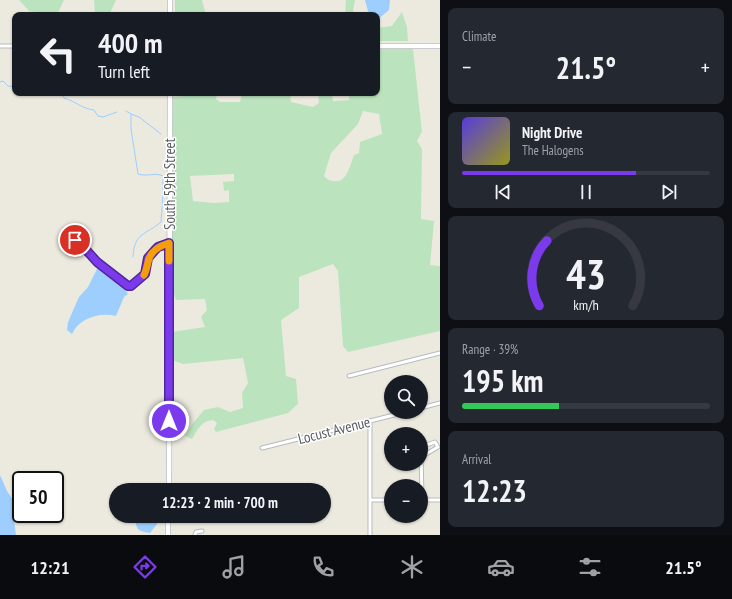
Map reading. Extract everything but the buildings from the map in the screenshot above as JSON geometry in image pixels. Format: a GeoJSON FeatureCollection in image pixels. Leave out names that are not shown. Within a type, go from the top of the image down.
{"type":"FeatureCollection","features":[{"type":"Feature","properties":{"kind":"main road"},"geometry":{"type":"LineString","coordinates":[[170,0],[170,12]]}},
{"type":"Feature","properties":{"kind":"main road"},"geometry":{"type":"LineString","coordinates":[[380,46],[440,46]]}},
{"type":"Feature","properties":{"kind":"main road","name":"South 59th Street"},"geometry":{"type":"LineString","coordinates":[[169,483],[170,96]]}},
{"type":"Feature","properties":{"kind":"main road"},"geometry":{"type":"LineString","coordinates":[[168,523],[168,535]]}},
{"type":"Feature","properties":{"kind":"street"},"geometry":{"type":"LineString","coordinates":[[0,46],[12,46]]}},
{"type":"Feature","properties":{"kind":"street"},"geometry":{"type":"LineString","coordinates":[[75,240],[97,262],[128,286],[131,286],[145,274],[148,258],[155,250],[158,247],[169,243]]}},
{"type":"Feature","properties":{"kind":"street"},"geometry":{"type":"LineString","coordinates":[[350,376],[440,354]]}},
{"type":"Feature","properties":{"kind":"street"},"geometry":{"type":"LineString","coordinates":[[428,406],[440,403]]}},
{"type":"Feature","properties":{"kind":"street","name":"Locust Avenue"},"geometry":{"type":"LineString","coordinates":[[262,448],[384,418]]}},
{"type":"Feature","properties":{"kind":"street"},"geometry":{"type":"LineString","coordinates":[[370,421],[370,535]]}},
{"type":"Feature","properties":{"kind":"street"},"geometry":{"type":"LineString","coordinates":[[428,446],[435,442],[438,447],[428,453]]}},
{"type":"Feature","properties":{"kind":"street"},"geometry":{"type":"LineString","coordinates":[[370,500],[384,500]]}},
{"type":"Feature","properties":{"kind":"street"},"geometry":{"type":"LineString","coordinates":[[428,500],[440,500]]}},
{"type":"Feature","properties":{"kind":"street"},"geometry":{"type":"LineString","coordinates":[[195,535],[196,532],[202,531]]}},
{"type":"Feature","properties":{"kind":"green space"},"geometry":{"type":"Polygon","coordinates":[[[19,0],[64,0],[58,12],[29,11],[19,0]]]}},
{"type":"Feature","properties":{"kind":"green space"},"geometry":{"type":"Polygon","coordinates":[[[94,0],[116,0],[111,12],[95,12],[94,0]]]}},
{"type":"Feature","properties":{"kind":"green space"},"geometry":{"type":"Polygon","coordinates":[[[175,0],[202,0],[205,12],[175,12],[175,0]]]}},
{"type":"Feature","properties":{"kind":"green space"},"geometry":{"type":"Polygon","coordinates":[[[346,0],[355,0],[354,12],[345,12],[346,0]]]}},
{"type":"Feature","properties":{"kind":"green space"},"geometry":{"type":"Polygon","coordinates":[[[402,12],[407,27],[408,41],[380,41],[380,28],[392,26],[402,12]]]}},
{"type":"Feature","properties":{"kind":"green space"},"geometry":{"type":"Polygon","coordinates":[[[380,49],[413,49],[422,132],[417,141],[422,149],[421,219],[434,221],[430,265],[440,266],[440,331],[348,352],[343,346],[338,271],[333,264],[299,277],[299,308],[281,320],[286,376],[296,379],[298,404],[288,413],[216,432],[214,429],[217,423],[213,420],[209,421],[200,426],[192,439],[185,436],[193,423],[204,410],[218,407],[230,412],[243,408],[242,393],[248,383],[243,358],[183,364],[172,360],[172,332],[205,327],[201,317],[207,310],[205,299],[176,300],[172,288],[173,97],[216,96],[216,99],[220,102],[240,102],[241,96],[290,96],[291,102],[313,107],[319,103],[318,96],[332,96],[333,101],[349,100],[349,96],[380,96],[380,49]],[[363,111],[358,124],[331,153],[324,176],[332,181],[342,180],[345,177],[354,155],[359,153],[360,142],[382,134],[379,114],[363,111]],[[234,174],[190,176],[193,201],[214,203],[229,202],[229,190],[224,191],[223,182],[234,181],[234,174]]]}},
{"type":"Feature","properties":{"kind":"water"},"geometry":{"type":"Polygon","coordinates":[[[365,0],[390,0],[389,10],[380,18],[380,12],[368,12],[365,0]]]}},
{"type":"Feature","properties":{"kind":"water"},"geometry":{"type":"Polygon","coordinates":[[[97,269],[100,269],[123,287],[128,294],[124,297],[116,316],[103,315],[85,320],[75,328],[72,334],[67,330],[68,322],[79,297],[88,287],[97,269]]]}},
{"type":"Feature","properties":{"kind":"water"},"geometry":{"type":"Polygon","coordinates":[[[0,475],[12,498],[12,523],[14,523],[16,535],[0,535],[0,475]]]}},
{"type":"Feature","properties":{"kind":"water"},"geometry":{"type":"Polygon","coordinates":[[[136,523],[157,523],[150,533],[142,531],[137,527],[136,523]]]}},
{"type":"Feature","properties":{"kind":"waterway"},"geometry":{"type":"LineString","coordinates":[[0,82],[3,81],[8,86],[12,87]]}},
{"type":"Feature","properties":{"kind":"waterway"},"geometry":{"type":"LineString","coordinates":[[63,96],[64,98],[85,108],[94,110],[98,116],[103,117],[117,112]]}},
{"type":"Feature","properties":{"kind":"waterway"},"geometry":{"type":"LineString","coordinates":[[126,111],[131,114],[131,129],[138,174],[157,174],[163,176],[161,222],[138,238],[133,257]]}},
{"type":"Feature","properties":{"kind":"waterway"},"geometry":{"type":"LineString","coordinates":[[131,114],[139,117],[161,134]]}},
{"type":"Feature","properties":{"kind":"slow traffic"},"geometry":{"type":"LineString","coordinates":[[144,275],[148,258],[158,247],[169,243],[169,261]]}},
{"type":"Feature","properties":{"kind":"route"},"geometry":{"type":"LineString","coordinates":[[75,240],[97,262],[128,286],[131,286],[145,274],[148,258],[155,250],[158,247],[169,243],[169,421]]}}]}
